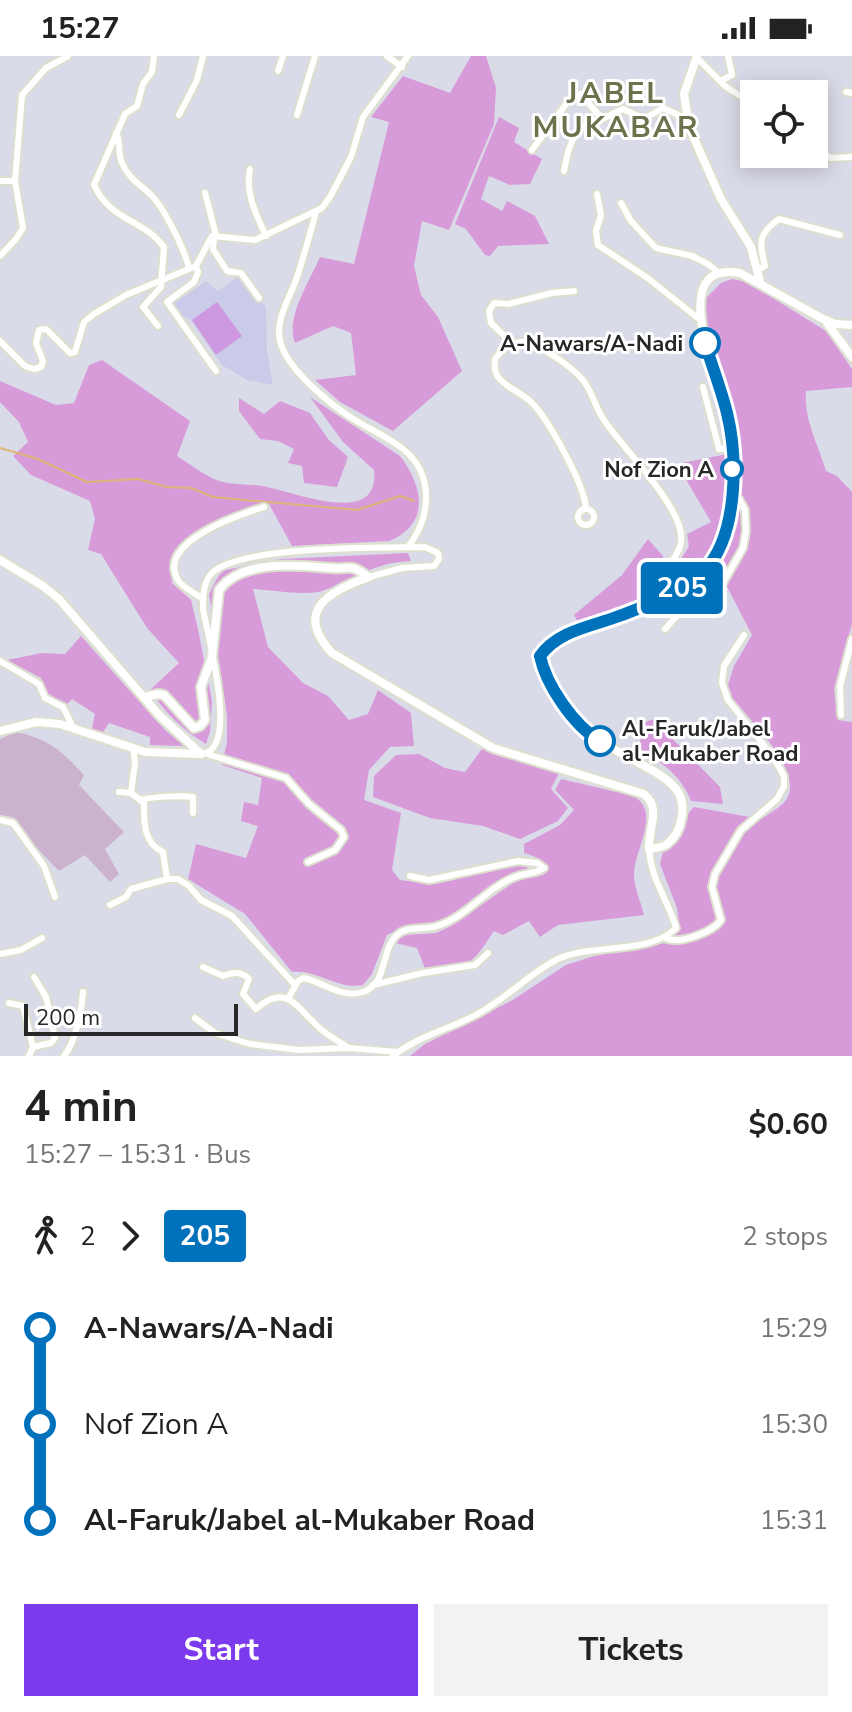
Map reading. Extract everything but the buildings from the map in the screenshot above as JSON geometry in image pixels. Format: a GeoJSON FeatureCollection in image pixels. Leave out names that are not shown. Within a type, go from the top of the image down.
{"type":"FeatureCollection","features":[{"type":"Feature","properties":{"kind":"street"},"geometry":{"type":"LineString","coordinates":[[0,256],[23,228],[15,181],[22,95],[46,68],[68,56]]}},
{"type":"Feature","properties":{"kind":"street"},"geometry":{"type":"LineString","coordinates":[[154,56],[152,72],[143,84],[137,106],[125,114],[94,185],[110,210],[152,235],[164,247],[160,290],[143,307],[158,326]]}},
{"type":"Feature","properties":{"kind":"street"},"geometry":{"type":"LineString","coordinates":[[179,115],[197,80],[203,56]]}},
{"type":"Feature","properties":{"kind":"street"},"geometry":{"type":"LineString","coordinates":[[278,71],[283,56]]}},
{"type":"Feature","properties":{"kind":"street"},"geometry":{"type":"LineString","coordinates":[[297,115],[315,56]]}},
{"type":"Feature","properties":{"kind":"street"},"geometry":{"type":"LineString","coordinates":[[387,56],[402,67]]}},
{"type":"Feature","properties":{"kind":"street"},"geometry":{"type":"LineString","coordinates":[[215,235],[246,240],[266,236],[316,212],[330,197],[351,157],[363,117],[408,56]]}},
{"type":"Feature","properties":{"kind":"street"},"geometry":{"type":"LineString","coordinates":[[720,81],[732,75],[728,56]]}},
{"type":"Feature","properties":{"kind":"street"},"geometry":{"type":"LineString","coordinates":[[740,95],[720,81],[697,57],[684,94],[687,119],[704,166],[751,247],[760,282]]}},
{"type":"Feature","properties":{"kind":"street"},"geometry":{"type":"LineString","coordinates":[[532,150],[572,96],[581,94],[602,119]]}},
{"type":"Feature","properties":{"kind":"street"},"geometry":{"type":"LineString","coordinates":[[564,171],[575,133],[584,124],[623,109],[644,119],[663,108],[687,119]]}},
{"type":"Feature","properties":{"kind":"street"},"geometry":{"type":"LineString","coordinates":[[116,133],[120,140],[120,161],[129,175],[160,206],[192,267],[198,272],[194,282],[167,302],[216,371]]}},
{"type":"Feature","properties":{"kind":"street"},"geometry":{"type":"LineString","coordinates":[[828,156],[852,157]]}},
{"type":"Feature","properties":{"kind":"street"},"geometry":{"type":"LineString","coordinates":[[250,169],[250,201],[266,236]]}},
{"type":"Feature","properties":{"kind":"street"},"geometry":{"type":"LineString","coordinates":[[0,181],[15,181]]}},
{"type":"Feature","properties":{"kind":"street"},"geometry":{"type":"LineString","coordinates":[[205,193],[215,235],[213,249],[227,271],[241,273],[259,298]]}},
{"type":"Feature","properties":{"kind":"street"},"geometry":{"type":"LineString","coordinates":[[597,194],[601,215],[596,231],[598,245],[649,279],[699,319]]}},
{"type":"Feature","properties":{"kind":"street"},"geometry":{"type":"LineString","coordinates":[[621,203],[631,221],[656,248],[692,256],[719,273]]}},
{"type":"Feature","properties":{"kind":"street"},"geometry":{"type":"LineString","coordinates":[[316,212],[297,277],[279,321],[281,347],[291,363],[324,397],[356,421],[394,442],[413,459],[424,485],[426,512],[418,535],[408,547]]}},
{"type":"Feature","properties":{"kind":"street"},"geometry":{"type":"LineString","coordinates":[[757,270],[765,266],[759,244],[767,228],[779,219],[840,235]]}},
{"type":"Feature","properties":{"kind":"street"},"geometry":{"type":"LineString","coordinates":[[0,341],[25,366],[34,369],[41,367],[43,361],[36,343],[39,330],[46,329],[62,348],[70,353],[75,352],[84,322],[104,305],[192,267],[201,259],[206,245],[215,235]]}},
{"type":"Feature","properties":{"kind":"street"},"geometry":{"type":"LineString","coordinates":[[649,849],[662,847],[674,836],[684,804],[681,797],[661,775],[595,739],[584,728],[549,684],[540,656],[548,645],[565,634],[666,596],[697,578],[713,561],[727,528],[731,497],[731,448],[727,414],[699,319],[703,289],[719,273],[740,273],[823,319],[850,325]]}},
{"type":"Feature","properties":{"kind":"street"},"geometry":{"type":"LineString","coordinates":[[512,343],[491,323],[489,311],[494,303],[508,304],[574,291]]}},
{"type":"Feature","properties":{"kind":"street"},"geometry":{"type":"LineString","coordinates":[[823,319],[851,354]]}},
{"type":"Feature","properties":{"kind":"street"},"geometry":{"type":"LineString","coordinates":[[840,341],[843,330],[850,325]]}},
{"type":"Feature","properties":{"kind":"street"},"geometry":{"type":"LineString","coordinates":[[586,509],[583,490],[544,418],[532,403],[502,381],[495,372],[495,359],[512,343],[524,341],[534,344],[582,379],[607,425],[655,486],[673,515],[681,539],[677,554],[665,572],[666,596]]}},
{"type":"Feature","properties":{"kind":"street"},"geometry":{"type":"LineString","coordinates":[[703,387],[719,449],[731,448]]}},
{"type":"Feature","properties":{"kind":"street"},"geometry":{"type":"LineString","coordinates":[[665,629],[685,607],[716,595],[743,548],[745,510],[739,499],[731,497]]}},
{"type":"Feature","properties":{"kind":"street"},"geometry":{"type":"LineString","coordinates":[[203,599],[184,587],[178,579],[175,566],[181,550],[215,525],[264,507]]}},
{"type":"Feature","properties":{"kind":"street"},"geometry":{"type":"LineString","coordinates":[[586,509],[594,516],[586,529],[578,519],[579,512],[586,509]]}},
{"type":"Feature","properties":{"kind":"street"},"geometry":{"type":"LineString","coordinates":[[195,1018],[226,1038],[298,1053],[349,1048],[395,1054],[409,1043],[486,1009],[559,959],[602,949],[657,942],[676,928],[671,909],[653,877],[648,835],[655,807],[644,794],[493,748],[332,653],[315,630],[317,609],[336,590],[402,568],[434,566],[439,559],[434,550],[408,547],[273,553],[229,563],[210,576],[203,599],[219,692],[220,724],[216,743],[204,754]]}},
{"type":"Feature","properties":{"kind":"street"},"geometry":{"type":"LineString","coordinates":[[0,560],[59,599],[174,730],[204,754]]}},
{"type":"Feature","properties":{"kind":"street"},"geometry":{"type":"LineString","coordinates":[[144,697],[164,695],[194,728],[205,720],[201,687],[212,657],[219,590],[237,575],[251,570],[297,566],[354,568],[369,577]]}},
{"type":"Feature","properties":{"kind":"street"},"geometry":{"type":"LineString","coordinates":[[666,938],[677,941],[716,926],[721,920],[712,887],[715,874],[741,830],[777,799],[784,786],[784,776],[774,758],[728,700],[722,683],[724,666],[744,635]]}},
{"type":"Feature","properties":{"kind":"street"},"geometry":{"type":"LineString","coordinates":[[841,715],[840,686],[852,639]]}},
{"type":"Feature","properties":{"kind":"street"},"geometry":{"type":"LineString","coordinates":[[0,661],[39,684],[45,698],[63,707],[74,729]]}},
{"type":"Feature","properties":{"kind":"street"},"geometry":{"type":"LineString","coordinates":[[1,729],[36,722],[60,724],[145,752],[204,754],[286,778],[309,804],[341,830],[344,837],[335,850],[308,862]]}},
{"type":"Feature","properties":{"kind":"street"},"geometry":{"type":"LineString","coordinates":[[131,793],[135,763],[133,747]]}},
{"type":"Feature","properties":{"kind":"street"},"geometry":{"type":"LineString","coordinates":[[119,792],[131,793],[144,803],[143,825],[149,840],[163,852],[167,879]]}},
{"type":"Feature","properties":{"kind":"street"},"geometry":{"type":"LineString","coordinates":[[140,800],[182,795],[193,797],[193,813]]}},
{"type":"Feature","properties":{"kind":"street"},"geometry":{"type":"LineString","coordinates":[[0,820],[13,823],[44,866],[55,897]]}},
{"type":"Feature","properties":{"kind":"street"},"geometry":{"type":"LineString","coordinates":[[288,999],[295,985],[304,978],[351,994],[364,992],[383,971],[398,933],[436,927],[452,920],[501,884],[544,868],[537,863],[518,861],[429,880],[410,876]]}},
{"type":"Feature","properties":{"kind":"street"},"geometry":{"type":"LineString","coordinates":[[110,905],[126,897],[131,889],[178,879],[201,900],[232,916],[295,985]]}},
{"type":"Feature","properties":{"kind":"street"},"geometry":{"type":"LineString","coordinates":[[0,954],[21,950],[42,938]]}},
{"type":"Feature","properties":{"kind":"street"},"geometry":{"type":"LineString","coordinates":[[373,985],[475,965],[488,953]]}},
{"type":"Feature","properties":{"kind":"street"},"geometry":{"type":"LineString","coordinates":[[203,967],[223,976],[232,972],[243,974],[249,979],[243,994],[256,1009],[269,999],[288,999],[302,1008],[321,1030],[349,1048]]}},
{"type":"Feature","properties":{"kind":"street"},"geometry":{"type":"LineString","coordinates":[[33,1047],[51,1043],[55,1038],[46,997],[34,977]]}},
{"type":"Feature","properties":{"kind":"street"},"geometry":{"type":"LineString","coordinates":[[64,1056],[71,1047],[82,1009],[83,992]]}},
{"type":"Feature","properties":{"kind":"street"},"geometry":{"type":"LineString","coordinates":[[9,1003],[23,1006],[33,1047],[29,1056]]}},
{"type":"Feature","properties":{"kind":"street"},"geometry":{"type":"LineString","coordinates":[[280,1056],[285,1049]]}},
{"type":"Feature","properties":{"kind":"shaded area"},"geometry":{"type":"Polygon","coordinates":[[[471,56],[486,56],[496,88],[494,124],[449,230],[422,221],[414,266],[421,295],[438,317],[462,371],[393,431],[340,402],[315,380],[356,375],[351,333],[333,326],[295,343],[293,322],[320,257],[354,264],[389,122],[371,117],[403,76],[450,93],[471,56]]]}},
{"type":"Feature","properties":{"kind":"shaded area"},"geometry":{"type":"Polygon","coordinates":[[[499,117],[519,128],[514,142],[542,159],[530,184],[510,185],[489,176],[481,199],[502,211],[507,201],[535,216],[549,244],[498,246],[490,256],[485,255],[466,229],[455,224],[499,117]]]}},
{"type":"Feature","properties":{"kind":"shaded area"},"geometry":{"type":"Polygon","coordinates":[[[239,276],[259,303],[266,307],[267,350],[273,385],[247,380],[222,365],[190,319],[182,316],[173,304],[206,281],[218,291],[239,276]]]}},
{"type":"Feature","properties":{"kind":"shaded area"},"geometry":{"type":"Polygon","coordinates":[[[732,279],[747,282],[826,331],[852,369],[852,387],[806,391],[806,402],[809,422],[826,471],[837,476],[852,492],[852,624],[834,689],[838,720],[852,722],[852,1056],[410,1056],[425,1044],[511,1001],[566,965],[594,956],[665,943],[680,931],[677,908],[660,864],[663,851],[679,836],[689,812],[694,807],[761,819],[781,805],[789,794],[790,783],[779,757],[732,698],[728,685],[734,666],[752,635],[722,577],[715,577],[727,550],[733,519],[734,485],[724,414],[703,318],[704,300],[721,283],[732,279]]]}},
{"type":"Feature","properties":{"kind":"shaded area"},"geometry":{"type":"Polygon","coordinates":[[[217,302],[242,336],[216,355],[192,320],[217,302]]]}},
{"type":"Feature","properties":{"kind":"shaded area"},"geometry":{"type":"Polygon","coordinates":[[[102,360],[190,421],[177,456],[214,479],[331,502],[363,498],[372,488],[374,470],[343,442],[310,397],[400,456],[418,492],[417,515],[412,525],[389,541],[292,546],[269,504],[215,522],[189,537],[180,547],[172,561],[172,583],[191,600],[199,634],[212,701],[206,744],[175,720],[150,690],[179,663],[147,628],[101,554],[88,550],[95,519],[90,501],[31,475],[13,456],[28,442],[19,422],[0,402],[0,381],[56,405],[74,403],[89,365],[102,360]]]}},
{"type":"Feature","properties":{"kind":"shaded area"},"geometry":{"type":"Polygon","coordinates":[[[239,398],[264,414],[280,401],[310,413],[328,439],[348,457],[337,487],[304,483],[302,466],[288,463],[294,449],[278,441],[260,439],[239,411],[239,398]]]}},
{"type":"Feature","properties":{"kind":"shaded area"},"geometry":{"type":"Polygon","coordinates":[[[727,454],[724,511],[714,548],[692,576],[674,586],[668,582],[689,546],[687,534],[711,522],[677,464],[727,454]]]}},
{"type":"Feature","properties":{"kind":"shaded area"},"geometry":{"type":"Polygon","coordinates":[[[648,539],[663,556],[656,592],[578,622],[574,615],[622,575],[648,539]]]}},
{"type":"Feature","properties":{"kind":"shaded area"},"geometry":{"type":"Polygon","coordinates":[[[408,553],[411,561],[374,568],[322,591],[298,593],[253,589],[268,647],[303,683],[328,696],[349,720],[368,714],[378,690],[411,713],[414,746],[390,747],[369,770],[364,800],[401,813],[392,870],[400,880],[434,883],[509,866],[529,868],[506,877],[446,918],[387,935],[372,974],[363,985],[344,985],[310,973],[292,972],[245,914],[188,879],[196,844],[246,858],[258,826],[241,821],[244,802],[258,805],[262,778],[222,765],[227,742],[227,716],[209,594],[225,570],[282,559],[408,553]]]}},
{"type":"Feature","properties":{"kind":"shaded area"},"geometry":{"type":"Polygon","coordinates":[[[81,636],[164,729],[184,746],[150,745],[150,737],[109,723],[103,732],[92,729],[95,714],[72,699],[67,704],[47,695],[41,678],[7,660],[42,653],[65,654],[81,636]]]}},
{"type":"Feature","properties":{"kind":"shaded area"},"geometry":{"type":"Polygon","coordinates":[[[653,719],[720,787],[723,804],[691,801],[676,777],[640,749],[641,724],[653,719]]]}},
{"type":"Feature","properties":{"kind":"shaded area"},"geometry":{"type":"Polygon","coordinates":[[[16,732],[46,742],[69,759],[84,775],[79,785],[124,832],[105,849],[119,874],[110,882],[85,855],[59,871],[23,834],[13,817],[0,815],[0,739],[16,732]]]}},
{"type":"Feature","properties":{"kind":"shaded area"},"geometry":{"type":"Polygon","coordinates":[[[482,749],[559,773],[551,789],[568,808],[558,821],[520,839],[483,826],[430,818],[373,797],[374,776],[396,755],[419,754],[445,768],[465,772],[482,749]]]}},
{"type":"Feature","properties":{"kind":"shaded area"},"geometry":{"type":"Polygon","coordinates":[[[561,779],[634,796],[642,803],[646,812],[645,831],[634,877],[644,915],[558,925],[540,937],[529,921],[503,935],[494,931],[468,963],[428,976],[417,948],[395,943],[404,935],[436,933],[517,880],[543,875],[546,868],[537,858],[524,853],[524,844],[560,825],[574,810],[555,790],[561,779]]]}},
{"type":"Feature","properties":{"kind":"waterway"},"geometry":{"type":"LineString","coordinates":[[0,448],[38,459],[87,482],[138,479],[167,487],[191,488],[213,497],[357,510],[400,496],[414,501]]}},
{"type":"Feature","properties":{"kind":"bus line","name":"205"},"geometry":{"type":"LineString","coordinates":[[600,741],[584,728],[555,693],[544,674],[540,656],[548,645],[565,634],[647,605],[682,588],[713,561],[727,528],[732,468],[727,414],[705,343]]}},
{"type":"Feature","properties":{"kind":"place","name":"A-Nawars/A-Nadi"},"geometry":{"type":"Point","coordinates":[705,343]}},
{"type":"Feature","properties":{"kind":"place","name":"Nof Zion A"},"geometry":{"type":"Point","coordinates":[732,469]}},
{"type":"Feature","properties":{"kind":"place","name":"Al-Faruk/Jabel al-Mukaber Road"},"geometry":{"type":"Point","coordinates":[600,741]}},
{"type":"Feature","properties":{"kind":"district","name":"JABEL MUKABAR"},"geometry":{"type":"Point","coordinates":[616,110]}}]}
